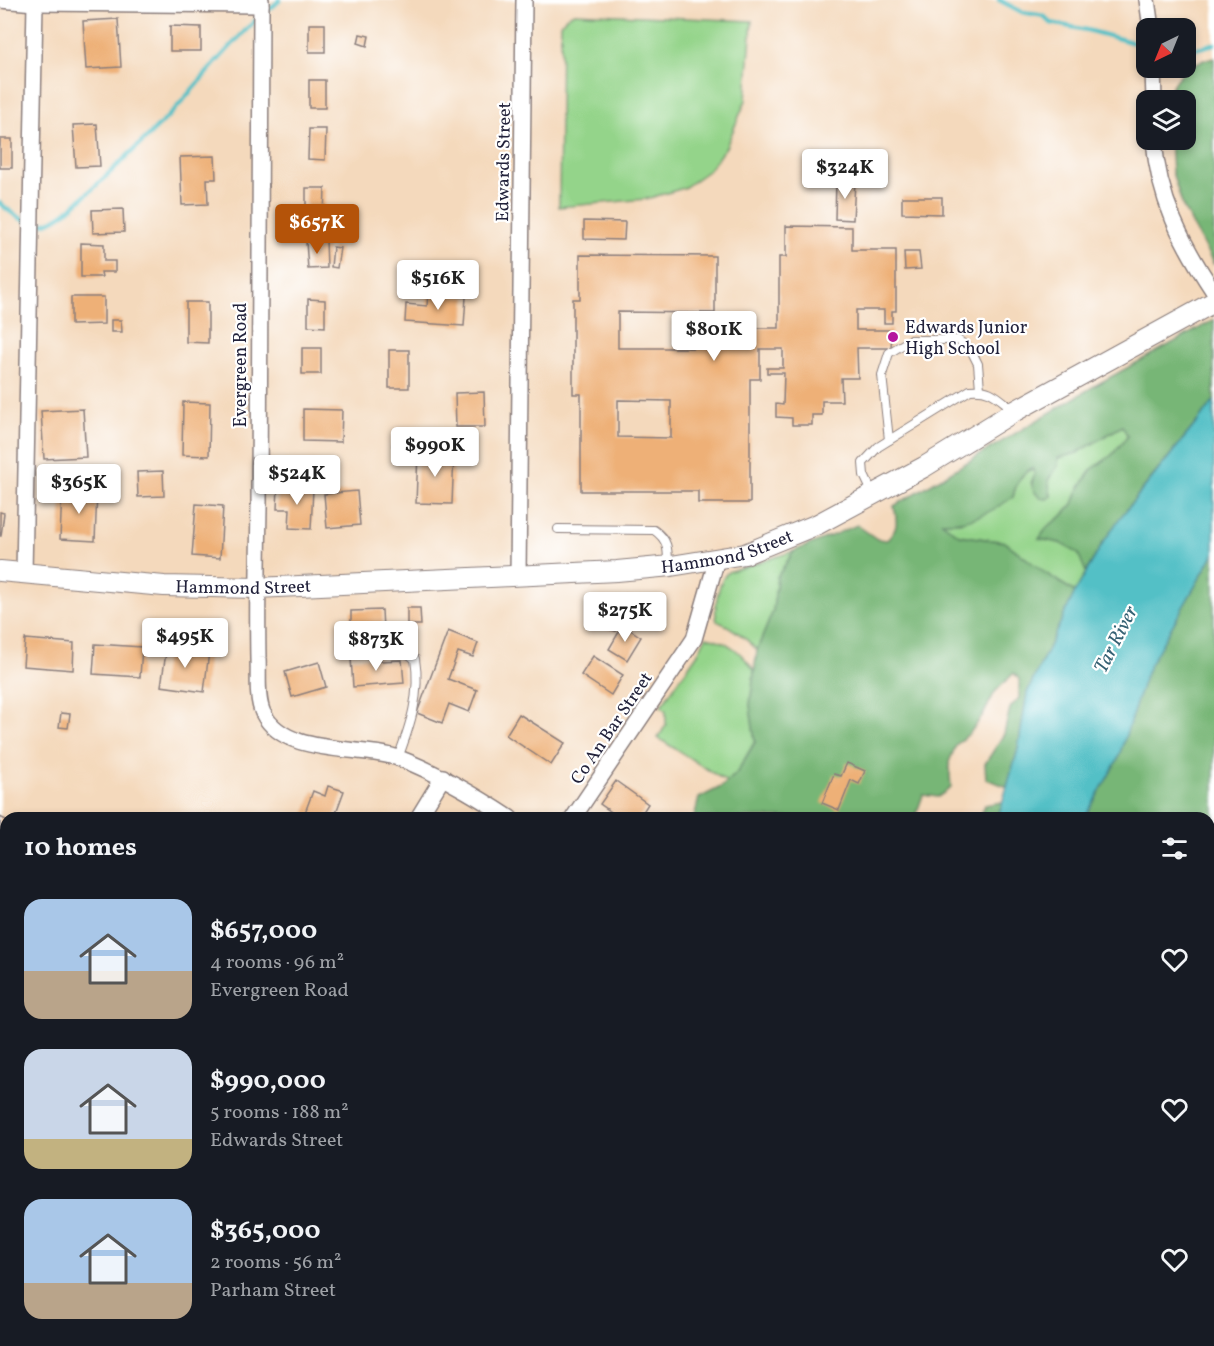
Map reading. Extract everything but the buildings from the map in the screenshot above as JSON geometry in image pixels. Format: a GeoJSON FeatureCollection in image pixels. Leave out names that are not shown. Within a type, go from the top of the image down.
{"type":"FeatureCollection","features":[{"type":"Feature","properties":{"kind":"street"},"geometry":{"type":"LineString","coordinates":[[0,0],[35,3],[261,3]]}},
{"type":"Feature","properties":{"kind":"street","name":"Edwards Street"},"geometry":{"type":"LineString","coordinates":[[518,576],[524,0]]}},
{"type":"Feature","properties":{"kind":"street"},"geometry":{"type":"LineString","coordinates":[[1147,0],[1150,18]]}},
{"type":"Feature","properties":{"kind":"street"},"geometry":{"type":"LineString","coordinates":[[24,573],[35,3]]}},
{"type":"Feature","properties":{"kind":"street","name":"Evergreen Road"},"geometry":{"type":"LineString","coordinates":[[261,3],[257,588],[259,692],[263,712],[275,728],[292,738],[307,744],[398,758],[443,777],[500,812]]}},
{"type":"Feature","properties":{"kind":"street"},"geometry":{"type":"LineString","coordinates":[[1155,150],[1158,177],[1170,213],[1183,242],[1214,292]]}},
{"type":"Feature","properties":{"kind":"street","name":"Hammond Street"},"geometry":{"type":"LineString","coordinates":[[0,571],[164,586],[257,588],[668,567],[745,554],[818,524],[874,495],[1015,411],[1214,302]]}},
{"type":"Feature","properties":{"kind":"street","name":"Co An Bar Street"},"geometry":{"type":"LineString","coordinates":[[577,812],[694,639],[717,559]]}},
{"type":"Feature","properties":{"kind":"street"},"geometry":{"type":"LineString","coordinates":[[422,812],[443,777]]}},
{"type":"Feature","properties":{"kind":"lane"},"geometry":{"type":"LineString","coordinates":[[889,440],[882,375],[889,353],[910,340],[958,340],[971,350],[978,364],[980,389]]}},
{"type":"Feature","properties":{"kind":"lane"},"geometry":{"type":"LineString","coordinates":[[874,495],[864,475],[862,463],[889,440],[970,390],[990,391],[1015,411]]}},
{"type":"Feature","properties":{"kind":"lane"},"geometry":{"type":"LineString","coordinates":[[558,529],[654,530],[664,537],[668,545],[668,567]]}},
{"type":"Feature","properties":{"kind":"lane"},"geometry":{"type":"LineString","coordinates":[[369,648],[406,652],[415,659],[418,675],[412,722],[398,758]]}},
{"type":"Feature","properties":{"kind":"green space"},"geometry":{"type":"Polygon","coordinates":[[[574,13],[752,21],[746,100],[726,147],[708,171],[684,188],[646,199],[559,207],[561,24],[566,17],[574,13]]]}},
{"type":"Feature","properties":{"kind":"green space"},"geometry":{"type":"Polygon","coordinates":[[[1214,57],[1214,265],[1183,207],[1172,172],[1171,150],[1196,150],[1196,90],[1171,90],[1178,78],[1196,78],[1196,63],[1214,57]]]}},
{"type":"Feature","properties":{"kind":"green space"},"geometry":{"type":"Polygon","coordinates":[[[1214,320],[1214,401],[1133,501],[1103,543],[1086,572],[1078,553],[1060,543],[1039,539],[1047,527],[1073,504],[1091,470],[1112,455],[1128,436],[1122,426],[1077,453],[1058,458],[1058,466],[1048,480],[1051,496],[1047,499],[1040,498],[1033,489],[1032,481],[1035,474],[1032,468],[1019,480],[1013,497],[996,508],[971,519],[942,522],[959,535],[1005,542],[1045,573],[1075,592],[1027,693],[1018,749],[1008,787],[986,779],[985,764],[1004,734],[1010,708],[1019,698],[1019,679],[1014,673],[995,692],[970,733],[956,745],[949,762],[951,788],[938,797],[923,795],[917,812],[696,812],[699,798],[721,787],[736,774],[755,742],[750,705],[757,650],[773,611],[777,577],[794,551],[857,525],[877,539],[887,540],[894,532],[896,524],[894,506],[1096,385],[1214,320]]]}},
{"type":"Feature","properties":{"kind":"green space"},"geometry":{"type":"Polygon","coordinates":[[[1122,426],[1128,435],[1112,455],[1091,470],[1073,504],[1047,527],[1040,539],[1060,543],[1079,553],[1086,572],[1075,592],[1045,573],[1005,542],[959,535],[941,522],[960,522],[1013,497],[1019,480],[1033,468],[1035,474],[1031,483],[1051,496],[1048,480],[1058,466],[1058,458],[1077,453],[1122,426]]]}},
{"type":"Feature","properties":{"kind":"green space"},"geometry":{"type":"Polygon","coordinates":[[[794,551],[777,577],[773,611],[757,650],[738,633],[717,621],[716,602],[722,581],[728,572],[794,551]]]}},
{"type":"Feature","properties":{"kind":"green space"},"geometry":{"type":"Polygon","coordinates":[[[1214,553],[1214,812],[1088,812],[1118,759],[1147,670],[1214,553]]]}},
{"type":"Feature","properties":{"kind":"green space"},"geometry":{"type":"Polygon","coordinates":[[[706,637],[734,648],[754,670],[750,705],[755,741],[736,774],[727,782],[658,738],[666,725],[666,711],[661,706],[698,653],[706,637]]]}},
{"type":"Feature","properties":{"kind":"green space"},"geometry":{"type":"Polygon","coordinates":[[[1003,802],[1000,812],[981,812],[985,805],[1003,802]]]}},
{"type":"Feature","properties":{"kind":"water","name":"Tar River"},"geometry":{"type":"Polygon","coordinates":[[[1214,401],[1214,553],[1147,670],[1118,759],[1088,812],[999,812],[1018,749],[1027,693],[1075,592],[1119,519],[1214,401]]]}},
{"type":"Feature","properties":{"kind":"waterway"},"geometry":{"type":"LineString","coordinates":[[265,13],[280,0]]}},
{"type":"Feature","properties":{"kind":"waterway"},"geometry":{"type":"LineString","coordinates":[[999,0],[1022,12],[1044,16],[1051,23],[1136,43]]}},
{"type":"Feature","properties":{"kind":"waterway"},"geometry":{"type":"LineString","coordinates":[[0,203],[16,216],[36,224],[49,222],[63,214],[161,124],[256,20]]}},
{"type":"Feature","properties":{"kind":"waterway"},"geometry":{"type":"LineString","coordinates":[[1196,48],[1214,44]]}},
{"type":"Feature","properties":{"kind":"place","name":"Edwards Junior High School"},"geometry":{"type":"Point","coordinates":[893,337]}}]}
